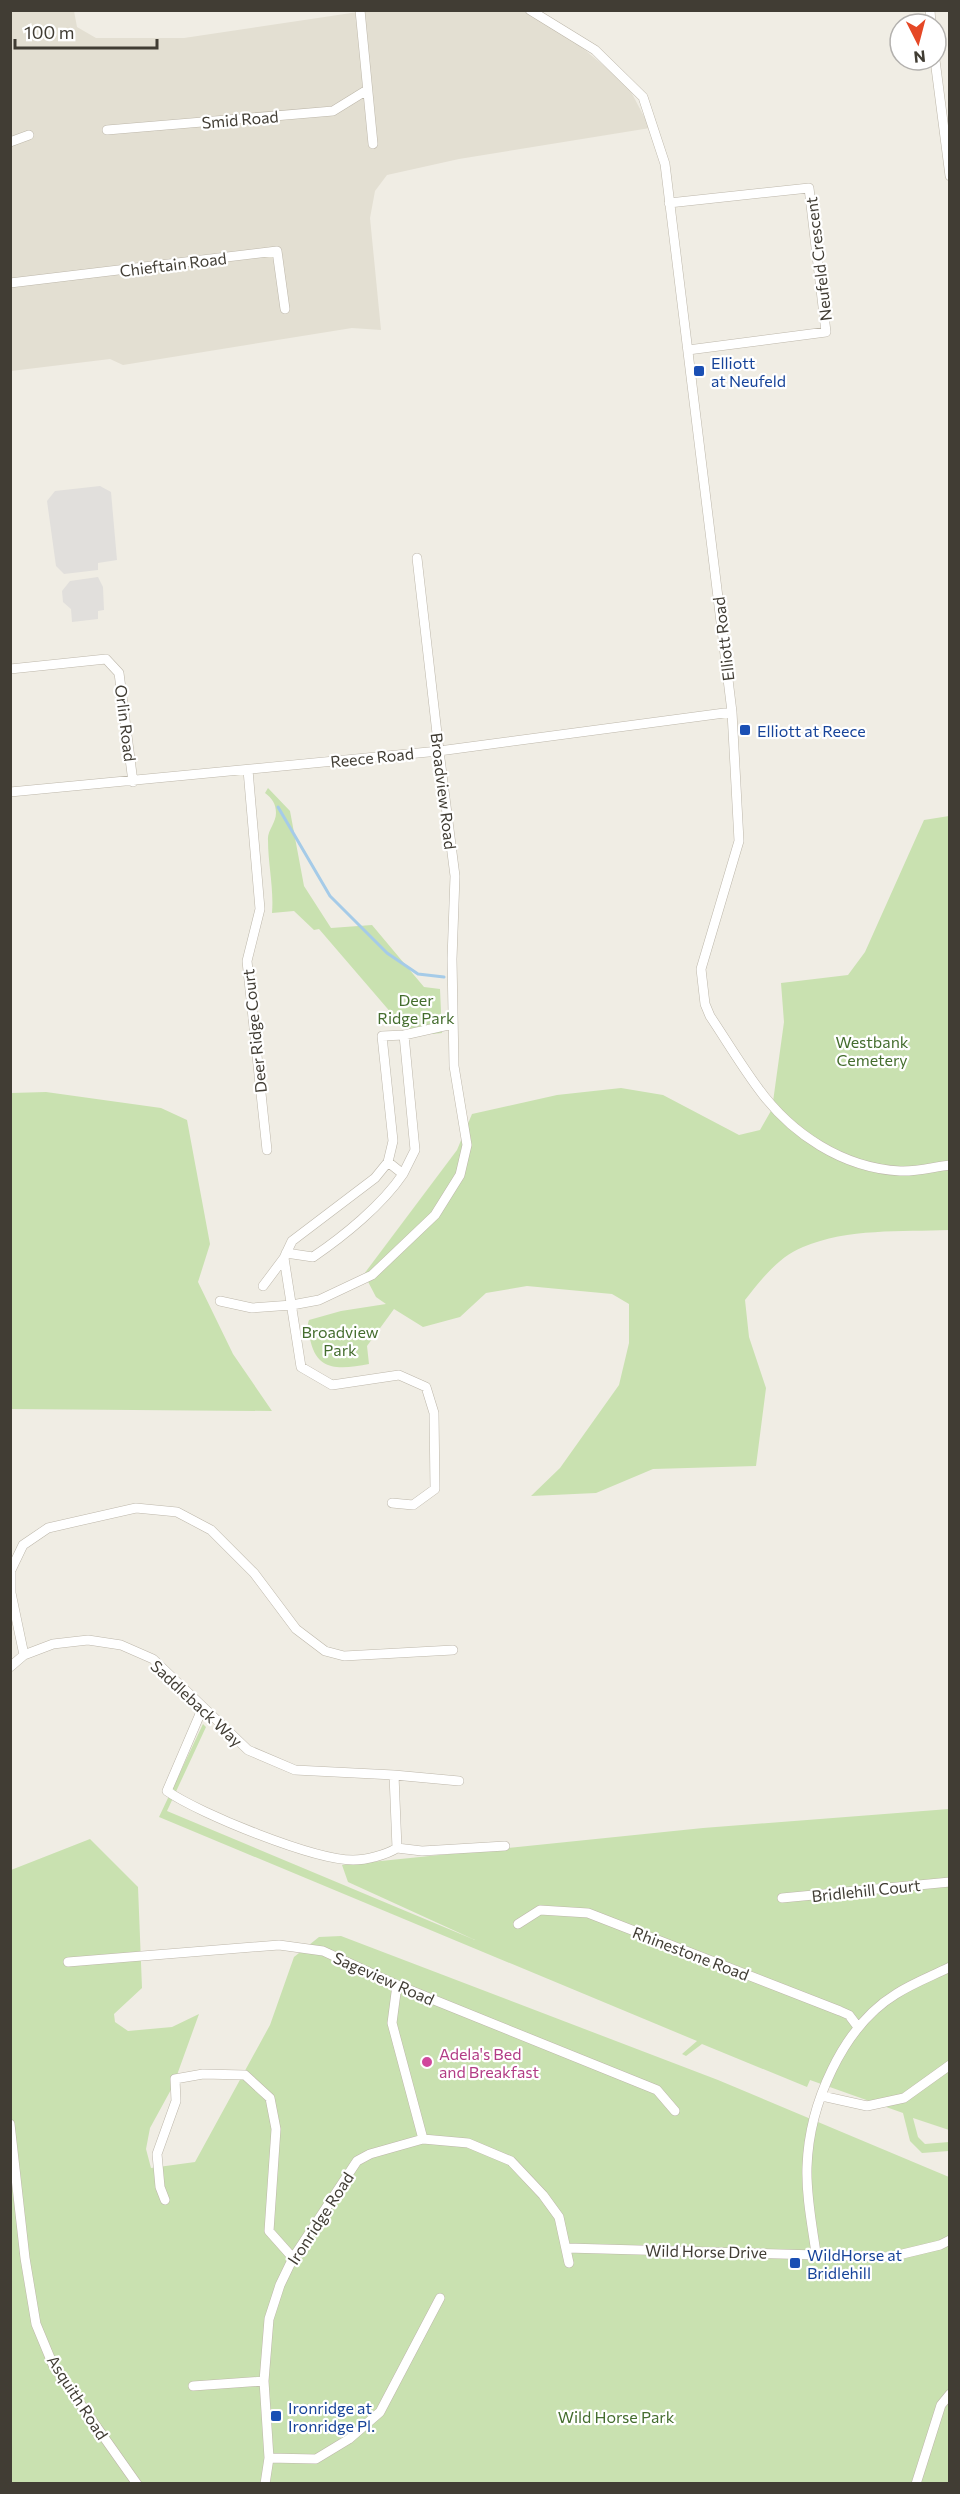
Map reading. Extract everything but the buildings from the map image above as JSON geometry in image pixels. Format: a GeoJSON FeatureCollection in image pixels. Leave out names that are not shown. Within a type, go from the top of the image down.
{"type":"FeatureCollection","features":[{"type":"Feature","properties":{"kind":"street"},"geometry":{"type":"LineString","coordinates":[[360,10],[373,144]]}},
{"type":"Feature","properties":{"kind":"street","name":"Elliott Road"},"geometry":{"type":"LineString","coordinates":[[530,10],[595,50],[643,97],[665,164],[732,712],[739,841],[701,969],[705,1004],[710,1016],[759,1090],[790,1123],[833,1155],[858,1164],[902,1172],[950,1165]]}},
{"type":"Feature","properties":{"kind":"street"},"geometry":{"type":"LineString","coordinates":[[936,72],[950,176]]}},
{"type":"Feature","properties":{"kind":"street","name":"Smid Road"},"geometry":{"type":"LineString","coordinates":[[107,130],[333,111],[367,90]]}},
{"type":"Feature","properties":{"kind":"street"},"geometry":{"type":"LineString","coordinates":[[939,95],[950,94]]}},
{"type":"Feature","properties":{"kind":"street"},"geometry":{"type":"LineString","coordinates":[[10,142],[29,135]]}},
{"type":"Feature","properties":{"kind":"street","name":"Neufeld Crescent"},"geometry":{"type":"LineString","coordinates":[[669,203],[810,188],[826,332],[688,350]]}},
{"type":"Feature","properties":{"kind":"street","name":"Chieftain Road"},"geometry":{"type":"LineString","coordinates":[[10,283],[277,251],[285,309]]}},
{"type":"Feature","properties":{"kind":"street","name":"Broadview Road"},"geometry":{"type":"LineString","coordinates":[[220,1301],[252,1308],[292,1305],[319,1300],[372,1275],[435,1215],[460,1174],[467,1145],[454,1066],[452,959],[455,876],[417,558]]}},
{"type":"Feature","properties":{"kind":"street","name":"Orlin Road"},"geometry":{"type":"LineString","coordinates":[[10,669],[106,659],[120,673],[133,782]]}},
{"type":"Feature","properties":{"kind":"street","name":"Reece Road"},"geometry":{"type":"LineString","coordinates":[[10,792],[439,751],[732,712]]}},
{"type":"Feature","properties":{"kind":"street","name":"Deer Ridge Court"},"geometry":{"type":"LineString","coordinates":[[248,770],[260,909],[247,961],[267,1150]]}},
{"type":"Feature","properties":{"kind":"street"},"geometry":{"type":"LineString","coordinates":[[262,1286],[285,1255],[292,1241],[375,1178],[387,1162],[393,1141],[382,1036],[404,1035],[453,1024]]}},
{"type":"Feature","properties":{"kind":"street"},"geometry":{"type":"LineString","coordinates":[[285,1255],[313,1257],[331,1245],[393,1190],[403,1174],[415,1150],[404,1035]]}},
{"type":"Feature","properties":{"kind":"street"},"geometry":{"type":"LineString","coordinates":[[387,1162],[403,1174]]}},
{"type":"Feature","properties":{"kind":"street"},"geometry":{"type":"LineString","coordinates":[[285,1255],[301,1367],[332,1384],[399,1375],[426,1387],[434,1413],[435,1489],[413,1505],[392,1503]]}},
{"type":"Feature","properties":{"kind":"street"},"geometry":{"type":"LineString","coordinates":[[24,1655],[11,1593],[12,1570],[23,1545],[48,1527],[136,1509],[177,1512],[211,1530],[254,1573],[296,1629],[325,1651],[344,1656],[453,1650]]}},
{"type":"Feature","properties":{"kind":"street","name":"Saddleback Way"},"geometry":{"type":"LineString","coordinates":[[10,1667],[24,1655],[53,1644],[88,1640],[121,1645],[153,1659],[248,1750],[295,1770],[459,1781]]}},
{"type":"Feature","properties":{"kind":"street"},"geometry":{"type":"LineString","coordinates":[[203,1707],[167,1791],[242,1827],[316,1854],[353,1860],[390,1853],[397,1848],[422,1851],[505,1846]]}},
{"type":"Feature","properties":{"kind":"street"},"geometry":{"type":"LineString","coordinates":[[394,1775],[397,1848]]}},
{"type":"Feature","properties":{"kind":"street","name":"Bridlehill Court"},"geometry":{"type":"LineString","coordinates":[[782,1898],[950,1882]]}},
{"type":"Feature","properties":{"kind":"street","name":"Rhinestone Road"},"geometry":{"type":"LineString","coordinates":[[518,1924],[540,1910],[588,1913],[840,2011],[849,2015],[858,2027]]}},
{"type":"Feature","properties":{"kind":"street","name":"Sageview Road"},"geometry":{"type":"LineString","coordinates":[[68,1962],[279,1945],[323,1951],[397,1985],[657,2090],[675,2111]]}},
{"type":"Feature","properties":{"kind":"street"},"geometry":{"type":"LineString","coordinates":[[816,2253],[807,2167],[810,2128],[832,2068],[858,2027],[895,1994],[950,1967]]}},
{"type":"Feature","properties":{"kind":"street"},"geometry":{"type":"LineString","coordinates":[[397,1985],[392,2023],[423,2139]]}},
{"type":"Feature","properties":{"kind":"street"},"geometry":{"type":"LineString","coordinates":[[822,2096],[867,2106],[904,2098],[950,2065]]}},
{"type":"Feature","properties":{"kind":"street"},"geometry":{"type":"LineString","coordinates":[[165,2200],[160,2187],[157,2154],[176,2101],[175,2079],[203,2074],[246,2075],[270,2098],[276,2130],[269,2231],[293,2258]]}},
{"type":"Feature","properties":{"kind":"street","name":"Asquith Road"},"geometry":{"type":"LineString","coordinates":[[10,2124],[25,2258],[36,2324],[52,2365],[137,2484]]}},
{"type":"Feature","properties":{"kind":"street","name":"Ironridge Road"},"geometry":{"type":"LineString","coordinates":[[265,2484],[269,2458],[264,2381],[269,2319],[280,2285],[293,2258],[357,2161],[370,2154],[423,2139],[468,2143],[511,2161],[543,2195],[559,2217],[569,2263]]}},
{"type":"Feature","properties":{"kind":"street","name":"Wild Horse Drive"},"geometry":{"type":"LineString","coordinates":[[567,2248],[816,2253],[890,2257],[940,2245],[950,2240]]}},
{"type":"Feature","properties":{"kind":"street"},"geometry":{"type":"LineString","coordinates":[[269,2458],[316,2458],[349,2439],[380,2412],[440,2298]]}},
{"type":"Feature","properties":{"kind":"street"},"geometry":{"type":"LineString","coordinates":[[193,2386],[264,2381]]}},
{"type":"Feature","properties":{"kind":"street"},"geometry":{"type":"LineString","coordinates":[[916,2484],[940,2405],[950,2394]]}},
{"type":"Feature","properties":{"kind":"shaded area"},"geometry":{"type":"Polygon","coordinates":[[[10,11],[74,11],[77,27],[96,38],[184,38],[358,11],[525,11],[554,24],[628,86],[650,128],[459,159],[387,175],[375,191],[370,218],[381,330],[352,328],[123,365],[110,359],[11,371],[10,11]]]}},
{"type":"Feature","properties":{"kind":"shaded area"},"geometry":{"type":"Polygon","coordinates":[[[100,486],[111,492],[117,560],[98,563],[98,570],[64,574],[56,566],[47,501],[55,491],[100,486]]]}},
{"type":"Feature","properties":{"kind":"shaded area"},"geometry":{"type":"Polygon","coordinates":[[[98,577],[103,587],[104,610],[98,611],[98,619],[72,622],[71,609],[63,602],[62,591],[70,581],[98,577]]]}},
{"type":"Feature","properties":{"kind":"green space","name":"Deer Ridge Park"},"geometry":{"type":"Polygon","coordinates":[[[268,788],[290,811],[304,886],[331,928],[372,925],[424,987],[440,989],[442,1033],[432,1034],[405,1029],[319,929],[314,930],[294,911],[272,913],[268,837],[276,813],[273,802],[265,793],[268,788]]]}},
{"type":"Feature","properties":{"kind":"green space"},"geometry":{"type":"Polygon","coordinates":[[[949,816],[949,1230],[875,1232],[820,1241],[794,1251],[757,1285],[745,1300],[749,1337],[766,1388],[756,1466],[653,1469],[596,1493],[531,1496],[560,1468],[619,1385],[629,1343],[629,1304],[612,1294],[527,1286],[486,1293],[460,1317],[423,1327],[394,1309],[367,1346],[369,1364],[334,1367],[320,1360],[311,1343],[309,1320],[341,1311],[386,1304],[376,1297],[364,1274],[457,1150],[472,1114],[557,1095],[621,1088],[663,1095],[739,1135],[760,1130],[772,1109],[784,1022],[781,983],[848,975],[865,952],[924,820],[949,816]]]}},
{"type":"Feature","properties":{"kind":"green space"},"geometry":{"type":"Polygon","coordinates":[[[46,1092],[161,1108],[187,1120],[210,1244],[198,1282],[233,1354],[272,1411],[11,1409],[11,1093],[46,1092]]]}},
{"type":"Feature","properties":{"kind":"green space"},"geometry":{"type":"Polygon","coordinates":[[[203,1724],[206,1727],[167,1811],[475,1940],[348,1882],[342,1865],[703,1828],[949,1809],[949,2130],[913,2118],[918,2137],[925,2144],[949,2142],[949,2151],[922,2153],[910,2141],[903,2113],[810,2080],[807,2087],[702,2044],[686,2056],[682,2054],[697,2041],[159,1817],[203,1724]]]}},
{"type":"Feature","properties":{"kind":"green space","name":"Wild Horse Park"},"geometry":{"type":"Polygon","coordinates":[[[90,1839],[138,1887],[142,1988],[114,2014],[115,2022],[128,2031],[172,2027],[199,2014],[173,2086],[150,2128],[146,2149],[151,2168],[195,2162],[270,2025],[294,1957],[319,1937],[341,1936],[718,2080],[949,2177],[949,2483],[11,2484],[11,1870],[90,1839]]]}},
{"type":"Feature","properties":{"kind":"waterway"},"geometry":{"type":"LineString","coordinates":[[278,807],[330,896],[387,953],[418,974],[444,977]]}},
{"type":"Feature","properties":{"kind":"place","name":"Elliott at Neufeld"},"geometry":{"type":"Point","coordinates":[699,371]}},
{"type":"Feature","properties":{"kind":"place","name":"Elliott at Reece"},"geometry":{"type":"Point","coordinates":[745,730]}},
{"type":"Feature","properties":{"kind":"place","name":"Adela's Bed and Breakfast"},"geometry":{"type":"Point","coordinates":[427,2062]}},
{"type":"Feature","properties":{"kind":"place","name":"WildHorse at Bridlehill"},"geometry":{"type":"Point","coordinates":[795,2263]}},
{"type":"Feature","properties":{"kind":"place","name":"Ironridge at Ironridge Pl."},"geometry":{"type":"Point","coordinates":[276,2416]}},
{"type":"Feature","properties":{"kind":"park label","name":"Westbank Cemetery"},"geometry":{"type":"Point","coordinates":[872,1050]}},
{"type":"Feature","properties":{"kind":"park label","name":"Broadview Park"},"geometry":{"type":"Point","coordinates":[340,1340]}}]}
